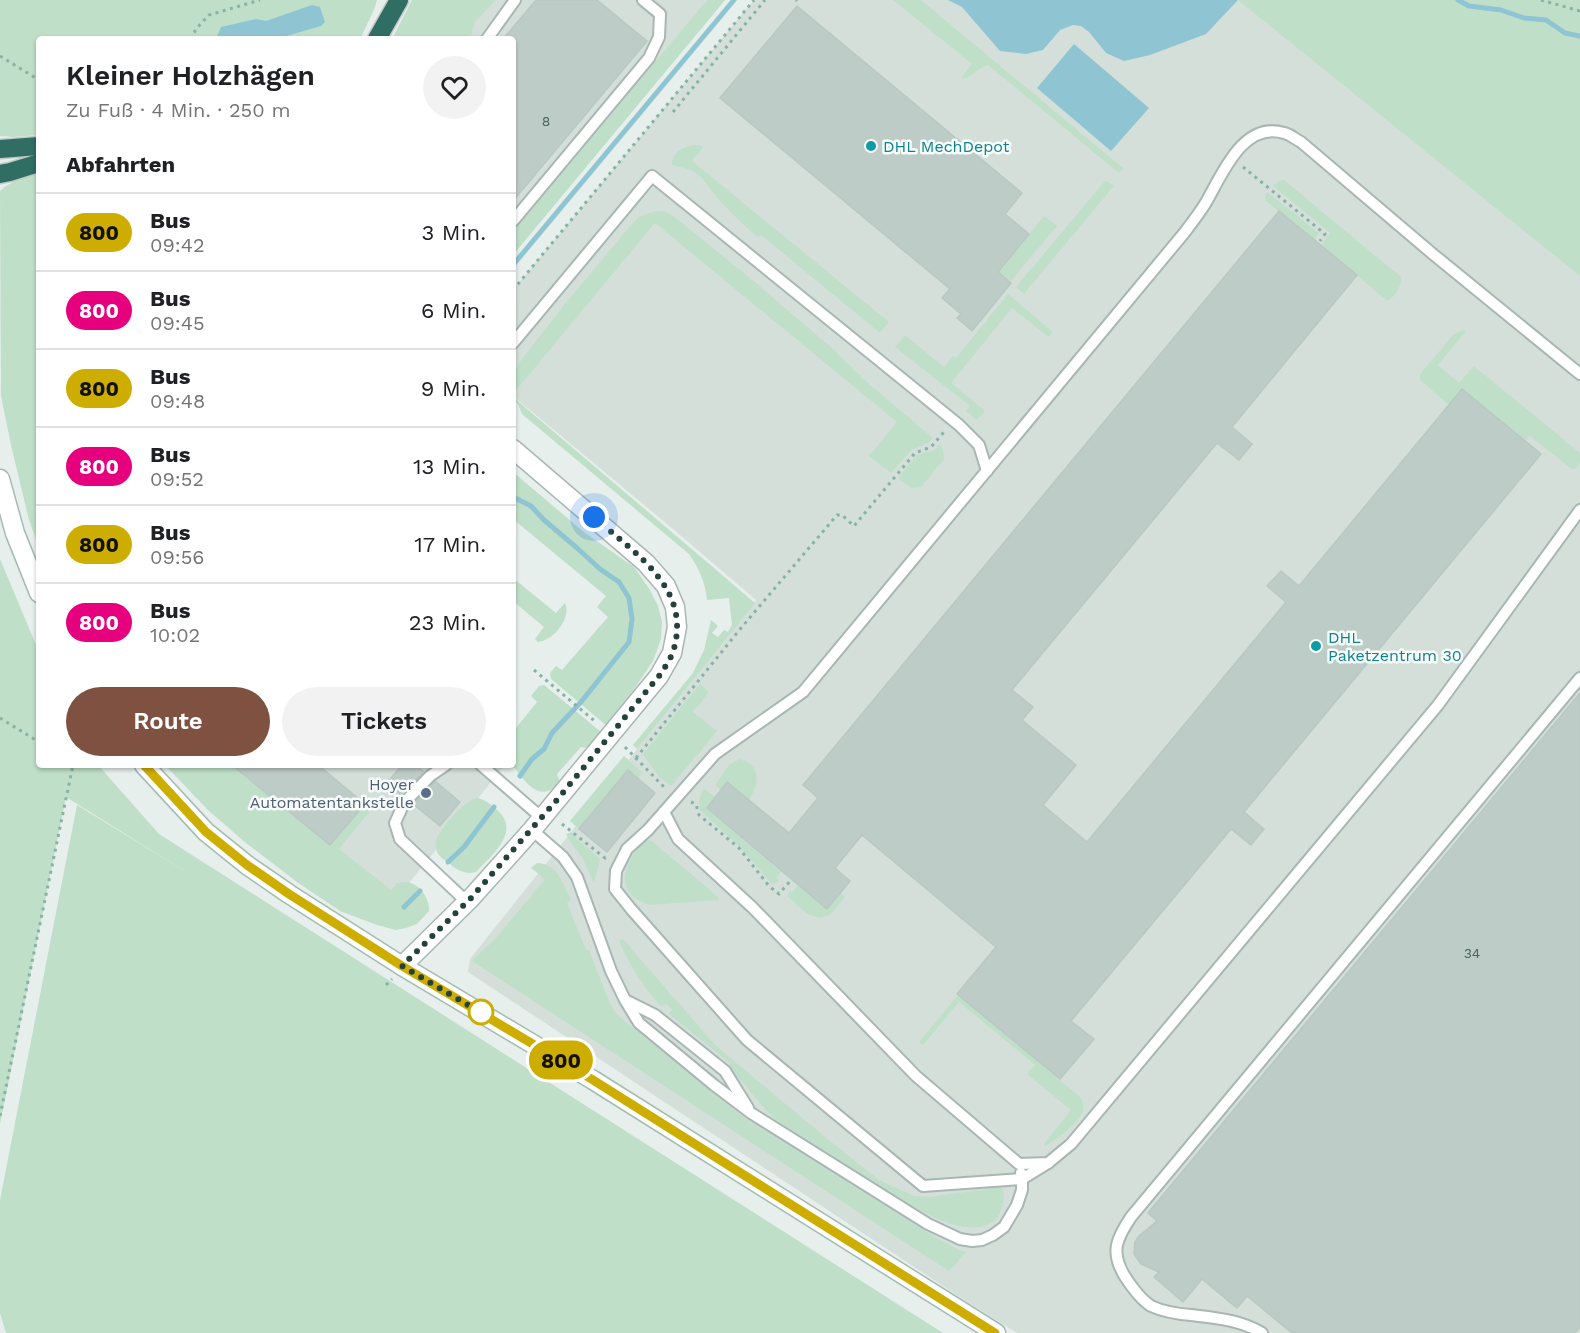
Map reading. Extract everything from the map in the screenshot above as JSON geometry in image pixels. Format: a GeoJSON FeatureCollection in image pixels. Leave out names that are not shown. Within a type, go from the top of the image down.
{"type":"FeatureCollection","features":[{"type":"Feature","properties":{"kind":"highway"},"geometry":{"type":"LineString","coordinates":[[381,31],[390,0]]}},
{"type":"Feature","properties":{"kind":"highway"},"geometry":{"type":"LineString","coordinates":[[381,31],[399,0]]}},
{"type":"Feature","properties":{"kind":"highway"},"geometry":{"type":"LineString","coordinates":[[0,149],[36,146]]}},
{"type":"Feature","properties":{"kind":"highway"},"geometry":{"type":"LineString","coordinates":[[0,174],[36,164]]}},
{"type":"Feature","properties":{"kind":"street"},"geometry":{"type":"LineString","coordinates":[[402,966],[467,902],[537,824],[659,676],[672,653],[677,627],[675,607],[666,586],[646,563],[516,452]]}},
{"type":"Feature","properties":{"kind":"street"},"geometry":{"type":"LineString","coordinates":[[0,479],[15,533],[36,586]]}},
{"type":"Feature","properties":{"kind":"street"},"geometry":{"type":"LineString","coordinates":[[147,768],[206,832],[247,865],[289,894],[402,966],[593,1080],[996,1333]]}},
{"type":"Feature","properties":{"kind":"lane"},"geometry":{"type":"LineString","coordinates":[[489,36],[515,0]]}},
{"type":"Feature","properties":{"kind":"lane"},"geometry":{"type":"LineString","coordinates":[[516,217],[649,58],[659,37],[660,14],[643,0]]}},
{"type":"Feature","properties":{"kind":"lane"},"geometry":{"type":"LineString","coordinates":[[1580,374],[1434,255],[1301,142],[1287,133],[1273,130],[1257,134],[1245,142],[1223,170],[1208,200],[1185,232],[803,692],[715,754],[648,830],[627,849],[616,871],[615,889],[747,1040],[923,1186],[1023,1179],[1048,1163],[1071,1144],[1438,705],[1580,510]]}},
{"type":"Feature","properties":{"kind":"lane"},"geometry":{"type":"LineString","coordinates":[[516,339],[652,176],[954,421],[979,445],[987,471]]}},
{"type":"Feature","properties":{"kind":"lane"},"geometry":{"type":"LineString","coordinates":[[1262,1333],[1252,1327],[1227,1320],[1170,1312],[1150,1305],[1131,1286],[1117,1264],[1116,1252],[1120,1233],[1580,678]]}},
{"type":"Feature","properties":{"kind":"lane"},"geometry":{"type":"LineString","coordinates":[[441,768],[429,776],[404,803],[395,823],[400,839],[467,902]]}},
{"type":"Feature","properties":{"kind":"lane"},"geometry":{"type":"LineString","coordinates":[[484,768],[537,824],[577,877],[612,971],[625,1000],[639,1023],[751,1113],[928,1224],[960,1239],[972,1241],[982,1240],[1004,1227],[1022,1190],[1023,1179],[1019,1164],[916,1076],[753,908],[678,839],[664,812]]}},
{"type":"Feature","properties":{"kind":"lane"},"geometry":{"type":"LineString","coordinates":[[625,1000],[655,1015],[725,1071],[751,1113]]}},
{"type":"Feature","properties":{"kind":"lane"},"geometry":{"type":"LineString","coordinates":[[1019,1164],[1048,1163]]}},
{"type":"Feature","properties":{"kind":"path"},"geometry":{"type":"LineString","coordinates":[[192,36],[209,15],[260,0]]}},
{"type":"Feature","properties":{"kind":"path"},"geometry":{"type":"LineString","coordinates":[[516,286],[754,0]]}},
{"type":"Feature","properties":{"kind":"path"},"geometry":{"type":"LineString","coordinates":[[673,112],[765,0]]}},
{"type":"Feature","properties":{"kind":"path"},"geometry":{"type":"LineString","coordinates":[[1542,0],[1580,11]]}},
{"type":"Feature","properties":{"kind":"path"},"geometry":{"type":"LineString","coordinates":[[0,56],[36,78]]}},
{"type":"Feature","properties":{"kind":"path"},"geometry":{"type":"LineString","coordinates":[[1232,158],[1325,234],[1320,241]]}},
{"type":"Feature","properties":{"kind":"path"},"geometry":{"type":"LineString","coordinates":[[636,758],[837,515],[842,515],[854,526],[915,453],[931,447],[954,421]]}},
{"type":"Feature","properties":{"kind":"path"},"geometry":{"type":"LineString","coordinates":[[534,670],[589,716]]}},
{"type":"Feature","properties":{"kind":"path"},"geometry":{"type":"LineString","coordinates":[[0,718],[36,740]]}},
{"type":"Feature","properties":{"kind":"path"},"geometry":{"type":"LineString","coordinates":[[630,752],[664,788],[696,804],[699,815],[739,848],[779,894],[791,880]]}},
{"type":"Feature","properties":{"kind":"path"},"geometry":{"type":"LineString","coordinates":[[0,1116],[72,768]]}},
{"type":"Feature","properties":{"kind":"path"},"geometry":{"type":"LineString","coordinates":[[562,824],[605,858],[613,850]]}},
{"type":"Feature","properties":{"kind":"shaded area"},"geometry":{"type":"Polygon","coordinates":[[[459,0],[725,0],[516,250],[516,36],[440,36],[459,0]]]}},
{"type":"Feature","properties":{"kind":"shaded area"},"geometry":{"type":"Polygon","coordinates":[[[754,0],[1553,0],[1580,8],[1580,1333],[1017,1333],[468,972],[470,959],[756,600],[516,398],[516,286],[754,0]]]}},
{"type":"Feature","properties":{"kind":"shaded area"},"geometry":{"type":"Polygon","coordinates":[[[195,768],[503,768],[383,915],[195,768]]]}},
{"type":"Feature","properties":{"kind":"green space"},"geometry":{"type":"Polygon","coordinates":[[[0,0],[377,0],[361,36],[36,36],[36,135],[0,136],[0,0]]]}},
{"type":"Feature","properties":{"kind":"green space"},"geometry":{"type":"Polygon","coordinates":[[[412,0],[496,0],[475,22],[471,36],[394,36],[412,0]]]}},
{"type":"Feature","properties":{"kind":"green space"},"geometry":{"type":"Polygon","coordinates":[[[707,0],[725,0],[516,251],[516,228],[707,0]]]}},
{"type":"Feature","properties":{"kind":"green space"},"geometry":{"type":"Polygon","coordinates":[[[893,0],[921,0],[1123,168],[1119,173],[988,65],[967,78],[961,78],[972,64],[893,0]]]}},
{"type":"Feature","properties":{"kind":"green space"},"geometry":{"type":"Polygon","coordinates":[[[1238,0],[1580,0],[1580,276],[1238,0]]]}},
{"type":"Feature","properties":{"kind":"green space"},"geometry":{"type":"Polygon","coordinates":[[[693,145],[703,147],[692,161],[889,322],[880,333],[761,235],[758,238],[695,172],[672,165],[676,154],[693,145]]]}},
{"type":"Feature","properties":{"kind":"green space"},"geometry":{"type":"Polygon","coordinates":[[[36,174],[36,540],[29,520],[1,396],[0,191],[36,174]]]}},
{"type":"Feature","properties":{"kind":"green space"},"geometry":{"type":"Polygon","coordinates":[[[1284,180],[1401,277],[1399,287],[1393,297],[1387,301],[1321,245],[1330,233],[1273,186],[1284,180]]]}},
{"type":"Feature","properties":{"kind":"green space"},"geometry":{"type":"Polygon","coordinates":[[[1105,181],[1114,186],[1024,294],[1016,287],[1105,181]]]}},
{"type":"Feature","properties":{"kind":"green space"},"geometry":{"type":"Polygon","coordinates":[[[1267,192],[1319,233],[1314,240],[1266,201],[1267,192]]]}},
{"type":"Feature","properties":{"kind":"green space"},"geometry":{"type":"Polygon","coordinates":[[[656,211],[664,211],[672,215],[756,283],[933,438],[928,443],[911,450],[891,473],[869,456],[897,422],[655,223],[516,389],[516,369],[522,359],[565,304],[640,216],[656,211]]]}},
{"type":"Feature","properties":{"kind":"green space"},"geometry":{"type":"Polygon","coordinates":[[[1044,216],[1057,226],[1010,282],[998,272],[1044,216]]]}},
{"type":"Feature","properties":{"kind":"green space"},"geometry":{"type":"Polygon","coordinates":[[[1008,294],[1053,332],[1049,337],[1012,308],[951,383],[985,411],[976,420],[966,411],[970,406],[895,347],[905,335],[944,367],[953,356],[956,358],[1008,294]]]}},
{"type":"Feature","properties":{"kind":"green space"},"geometry":{"type":"Polygon","coordinates":[[[1463,330],[1466,331],[1438,365],[1459,383],[1474,366],[1580,453],[1580,463],[1575,469],[1530,436],[1525,441],[1449,405],[1420,380],[1422,372],[1453,335],[1463,330]]]}},
{"type":"Feature","properties":{"kind":"green space"},"geometry":{"type":"Polygon","coordinates":[[[516,400],[755,603],[637,749],[633,745],[693,673],[704,650],[711,620],[718,626],[712,633],[718,637],[724,630],[728,632],[732,625],[729,598],[707,600],[701,576],[689,554],[522,414],[516,400]]]}},
{"type":"Feature","properties":{"kind":"green space"},"geometry":{"type":"Polygon","coordinates":[[[939,444],[943,449],[944,459],[921,487],[911,488],[898,478],[917,455],[935,450],[939,444]]]}},
{"type":"Feature","properties":{"kind":"green space"},"geometry":{"type":"Polygon","coordinates":[[[516,475],[585,533],[634,567],[658,606],[662,622],[661,639],[653,661],[607,726],[551,679],[550,673],[556,666],[562,670],[608,617],[597,607],[606,596],[516,521],[516,475]]]}},
{"type":"Feature","properties":{"kind":"green space"},"geometry":{"type":"Polygon","coordinates":[[[0,559],[36,645],[36,768],[101,768],[159,834],[943,1333],[6,1333],[0,1313],[0,1200],[77,805],[196,878],[66,797],[0,1124],[0,559]]]}},
{"type":"Feature","properties":{"kind":"green space"},"geometry":{"type":"Polygon","coordinates":[[[516,580],[556,613],[565,603],[566,615],[560,628],[550,638],[538,642],[535,639],[544,627],[516,604],[516,580]]]}},
{"type":"Feature","properties":{"kind":"green space"},"geometry":{"type":"Polygon","coordinates":[[[700,684],[709,692],[693,712],[717,731],[671,786],[659,777],[643,754],[700,684]]]}},
{"type":"Feature","properties":{"kind":"green space"},"geometry":{"type":"Polygon","coordinates":[[[544,685],[601,732],[588,748],[581,747],[557,774],[560,782],[546,791],[533,789],[514,768],[516,728],[537,702],[531,696],[539,686],[544,685]]]}},
{"type":"Feature","properties":{"kind":"green space"},"geometry":{"type":"Polygon","coordinates":[[[624,756],[642,772],[638,779],[579,829],[570,821],[624,756]]]}},
{"type":"Feature","properties":{"kind":"green space"},"geometry":{"type":"Polygon","coordinates":[[[740,759],[752,766],[755,771],[755,788],[749,800],[721,790],[715,785],[729,765],[740,759]]]}},
{"type":"Feature","properties":{"kind":"green space"},"geometry":{"type":"Polygon","coordinates":[[[168,768],[236,768],[330,845],[365,805],[361,801],[366,797],[375,805],[339,849],[391,890],[397,883],[412,883],[426,897],[429,911],[417,924],[396,930],[340,911],[297,882],[209,811],[168,768]]]}},
{"type":"Feature","properties":{"kind":"green space"},"geometry":{"type":"Polygon","coordinates":[[[705,789],[715,797],[707,809],[781,872],[776,878],[779,881],[772,884],[741,848],[700,810],[701,793],[705,789]]]}},
{"type":"Feature","properties":{"kind":"green space"},"geometry":{"type":"Polygon","coordinates":[[[477,798],[490,804],[504,818],[505,835],[496,851],[476,872],[466,873],[456,869],[441,857],[437,852],[436,843],[440,833],[454,815],[477,798]]]}},
{"type":"Feature","properties":{"kind":"green space"},"geometry":{"type":"Polygon","coordinates":[[[572,832],[600,859],[594,883],[582,857],[566,834],[572,832]]]}},
{"type":"Feature","properties":{"kind":"green space"},"geometry":{"type":"Polygon","coordinates":[[[646,840],[652,841],[719,900],[650,905],[638,900],[630,893],[625,876],[632,857],[646,840]]]}},
{"type":"Feature","properties":{"kind":"green space"},"geometry":{"type":"Polygon","coordinates":[[[537,863],[550,867],[559,876],[571,900],[567,903],[586,950],[589,950],[610,1004],[621,1018],[746,1119],[933,1236],[966,1252],[949,1271],[472,961],[495,939],[545,879],[531,868],[537,863]]]}},
{"type":"Feature","properties":{"kind":"green space"},"geometry":{"type":"Polygon","coordinates":[[[798,885],[827,909],[841,893],[845,897],[829,915],[812,916],[788,897],[790,891],[792,892],[798,885]]]}},
{"type":"Feature","properties":{"kind":"green space"},"geometry":{"type":"Polygon","coordinates":[[[623,939],[715,1045],[879,1180],[914,1196],[929,1197],[1001,1187],[1004,1200],[997,1218],[977,1227],[950,1224],[914,1206],[776,1120],[729,1068],[731,1064],[669,1014],[672,1010],[666,1003],[662,1007],[655,999],[628,959],[619,941],[623,939]]]}},
{"type":"Feature","properties":{"kind":"green space"},"geometry":{"type":"Polygon","coordinates":[[[958,995],[1081,1098],[1084,1107],[1080,1117],[1066,1131],[1045,1146],[1044,1144],[1071,1110],[1027,1074],[1035,1065],[959,1002],[923,1045],[919,1042],[958,995]]]}},
{"type":"Feature","properties":{"kind":"water"},"geometry":{"type":"Polygon","coordinates":[[[948,0],[1238,0],[1206,34],[1150,55],[1124,61],[1106,53],[1089,32],[1081,26],[1073,25],[1060,30],[1043,50],[1026,54],[1000,51],[962,7],[948,0]]]}},
{"type":"Feature","properties":{"kind":"water"},"geometry":{"type":"Polygon","coordinates":[[[312,5],[320,7],[325,22],[321,26],[286,36],[217,36],[221,27],[256,19],[266,21],[312,5]]]}},
{"type":"Feature","properties":{"kind":"water"},"geometry":{"type":"Polygon","coordinates":[[[1074,44],[1149,108],[1111,151],[1037,88],[1074,44]]]}},
{"type":"Feature","properties":{"kind":"building"},"geometry":{"type":"Polygon","coordinates":[[[536,0],[597,0],[647,41],[516,197],[516,36],[506,36],[536,0]]]}},
{"type":"Feature","properties":{"kind":"building","name":"DHL MechDepot"},"geometry":{"type":"Polygon","coordinates":[[[797,6],[1022,193],[1005,214],[1029,234],[998,272],[1011,283],[972,331],[957,318],[961,314],[942,298],[950,289],[720,98],[797,6]]]}},
{"type":"Feature","properties":{"kind":"building","name":"DHL Paketzentrum 30"},"geometry":{"type":"Polygon","coordinates":[[[1279,211],[1357,275],[1232,427],[1252,444],[1239,460],[1217,443],[1012,690],[1033,707],[1022,720],[1076,765],[1043,805],[1087,842],[1286,602],[1267,586],[1281,571],[1299,586],[1462,389],[1541,454],[1244,812],[1264,829],[1251,845],[1231,829],[1071,1021],[1094,1039],[1060,1079],[957,994],[996,947],[862,835],[835,868],[850,881],[827,909],[707,808],[727,782],[789,833],[818,798],[803,785],[1279,211]]]}},
{"type":"Feature","properties":{"kind":"building"},"geometry":{"type":"Polygon","coordinates":[[[1580,693],[1580,1327],[1575,1333],[1292,1333],[1247,1296],[1237,1308],[1202,1279],[1183,1302],[1154,1277],[1159,1272],[1141,1264],[1134,1254],[1138,1237],[1157,1221],[1148,1213],[1580,693]]]}},
{"type":"Feature","properties":{"kind":"building"},"geometry":{"type":"Polygon","coordinates":[[[236,768],[322,768],[365,804],[330,845],[236,768]]]}},
{"type":"Feature","properties":{"kind":"building"},"geometry":{"type":"Polygon","coordinates":[[[400,768],[419,768],[424,772],[401,795],[387,783],[400,768]]]}},
{"type":"Feature","properties":{"kind":"building"},"geometry":{"type":"Polygon","coordinates":[[[628,770],[655,793],[607,852],[579,829],[628,770]]]}},
{"type":"Feature","properties":{"kind":"building"},"geometry":{"type":"Polygon","coordinates":[[[435,781],[460,802],[440,826],[413,804],[435,781]]]}},
{"type":"Feature","properties":{"kind":"waterway"},"geometry":{"type":"LineString","coordinates":[[516,261],[734,0]]}},
{"type":"Feature","properties":{"kind":"waterway"},"geometry":{"type":"LineString","coordinates":[[1458,0],[1469,6],[1501,10],[1524,18],[1546,20],[1565,33],[1580,36]]}},
{"type":"Feature","properties":{"kind":"waterway"},"geometry":{"type":"LineString","coordinates":[[516,498],[531,506],[600,569],[619,582],[629,598],[632,619],[629,642],[581,702],[552,733],[544,749],[532,759],[520,776]]}},
{"type":"Feature","properties":{"kind":"waterway"},"geometry":{"type":"LineString","coordinates":[[448,862],[464,847],[494,807]]}},
{"type":"Feature","properties":{"kind":"waterway"},"geometry":{"type":"LineString","coordinates":[[404,907],[420,891]]}},
{"type":"Feature","properties":{"kind":"bus line","name":"800"},"geometry":{"type":"LineString","coordinates":[[147,768],[206,832],[247,865],[289,894],[402,966],[593,1080],[995,1333]]}},
{"type":"Feature","properties":{"kind":"place","name":"DHL MechDepot"},"geometry":{"type":"Point","coordinates":[871,146]}},
{"type":"Feature","properties":{"kind":"place","name":"DHL Paketzentrum 30"},"geometry":{"type":"Point","coordinates":[1316,646]}},
{"type":"Feature","properties":{"kind":"place","name":"Hoyer Automatentankstelle"},"geometry":{"type":"Point","coordinates":[426,793]}},
{"type":"Feature","properties":{"kind":"route"},"geometry":{"type":"LineString","coordinates":[[481,1012],[488,1017],[402,966],[471,898],[532,830],[659,676],[672,653],[677,627],[675,607],[666,586],[646,563],[594,517]]}}]}
